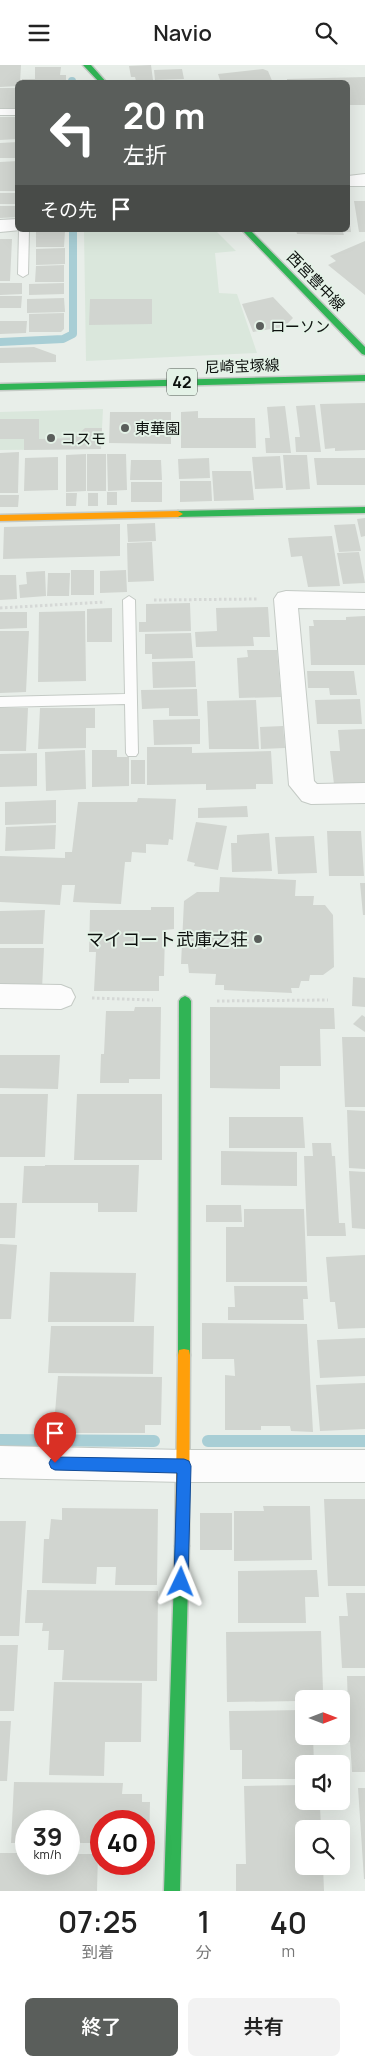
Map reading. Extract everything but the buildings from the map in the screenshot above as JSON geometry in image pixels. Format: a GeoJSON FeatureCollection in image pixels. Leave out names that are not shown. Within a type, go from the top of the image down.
{"type":"FeatureCollection","features":[{"type":"Feature","properties":{"kind":"street"},"geometry":{"type":"LineString","coordinates":[[87,65],[101,80]]}},
{"type":"Feature","properties":{"kind":"street"},"geometry":{"type":"LineString","coordinates":[[350,181],[365,180]]}},
{"type":"Feature","properties":{"kind":"street"},"geometry":{"type":"LineString","coordinates":[[0,226],[15,225]]}},
{"type":"Feature","properties":{"kind":"street","name":"西宮豊中線"},"geometry":{"type":"LineString","coordinates":[[248,232],[365,352]]}},
{"type":"Feature","properties":{"kind":"street","name":"尼崎宝塚線"},"geometry":{"type":"LineString","coordinates":[[0,387],[365,378]]}},
{"type":"Feature","properties":{"kind":"street"},"geometry":{"type":"LineString","coordinates":[[0,518],[365,510]]}},
{"type":"Feature","properties":{"kind":"street"},"geometry":{"type":"LineString","coordinates":[[365,601],[286,599],[302,785],[311,794],[365,793]]}},
{"type":"Feature","properties":{"kind":"street"},"geometry":{"type":"LineString","coordinates":[[0,996],[61,997]]}},
{"type":"Feature","properties":{"kind":"street"},"geometry":{"type":"LineString","coordinates":[[172,1891],[184,1466],[185,1001]]}},
{"type":"Feature","properties":{"kind":"street"},"geometry":{"type":"LineString","coordinates":[[0,1462],[184,1466],[365,1466]]}},
{"type":"Feature","properties":{"kind":"lane"},"geometry":{"type":"LineString","coordinates":[[0,112],[15,111]]}},
{"type":"Feature","properties":{"kind":"lane"},"geometry":{"type":"LineString","coordinates":[[23,274],[24,232]]}},
{"type":"Feature","properties":{"kind":"lane"},"geometry":{"type":"LineString","coordinates":[[128,600],[132,753]]}},
{"type":"Feature","properties":{"kind":"lane"},"geometry":{"type":"LineString","coordinates":[[0,702],[131,699]]}},
{"type":"Feature","properties":{"kind":"shaded area"},"geometry":{"type":"Polygon","coordinates":[[[84,232],[217,232],[236,251],[215,253],[219,293],[237,294],[257,353],[86,361],[84,232]]]}},
{"type":"Feature","properties":{"kind":"shaded area","name":"コスモ"},"geometry":{"type":"Polygon","coordinates":[[[103,409],[101,449],[0,450],[0,412],[103,409]]]}},
{"type":"Feature","properties":{"kind":"waterway"},"geometry":{"type":"LineString","coordinates":[[0,342],[63,339],[73,334],[73,232]]}},
{"type":"Feature","properties":{"kind":"waterway"},"geometry":{"type":"LineString","coordinates":[[0,1440],[154,1441]]}},
{"type":"Feature","properties":{"kind":"waterway"},"geometry":{"type":"LineString","coordinates":[[208,1441],[365,1441]]}},
{"type":"Feature","properties":{"kind":"traffic: fast"},"geometry":{"type":"LineString","coordinates":[[87,65],[101,80]]}},
{"type":"Feature","properties":{"kind":"traffic: fast"},"geometry":{"type":"LineString","coordinates":[[248,232],[365,352]]}},
{"type":"Feature","properties":{"kind":"traffic: fast"},"geometry":{"type":"LineString","coordinates":[[0,387],[365,378]]}},
{"type":"Feature","properties":{"kind":"traffic: fast"},"geometry":{"type":"LineString","coordinates":[[178,514],[365,510]]}},
{"type":"Feature","properties":{"kind":"traffic: fast"},"geometry":{"type":"LineString","coordinates":[[184,1355],[185,1001]]}},
{"type":"Feature","properties":{"kind":"traffic: fast"},"geometry":{"type":"LineString","coordinates":[[172,1891],[182,1546]]}},
{"type":"Feature","properties":{"kind":"traffic: slow"},"geometry":{"type":"LineString","coordinates":[[0,518],[178,514]]}},
{"type":"Feature","properties":{"kind":"traffic: slow"},"geometry":{"type":"LineString","coordinates":[[182,1546],[184,1355]]}},
{"type":"Feature","properties":{"kind":"place","name":"ローソン"},"geometry":{"type":"Point","coordinates":[260,326]}},
{"type":"Feature","properties":{"kind":"place","name":"東華園"},"geometry":{"type":"Point","coordinates":[125,428]}},
{"type":"Feature","properties":{"kind":"place","name":"コスモ"},"geometry":{"type":"Point","coordinates":[51,438]}},
{"type":"Feature","properties":{"kind":"place","name":"マイコート武庫之荘"},"geometry":{"type":"Point","coordinates":[258,939]}},
{"type":"Feature","properties":{"kind":"route"},"geometry":{"type":"LineString","coordinates":[[55,1463],[184,1466],[181,1582]]}}]}
